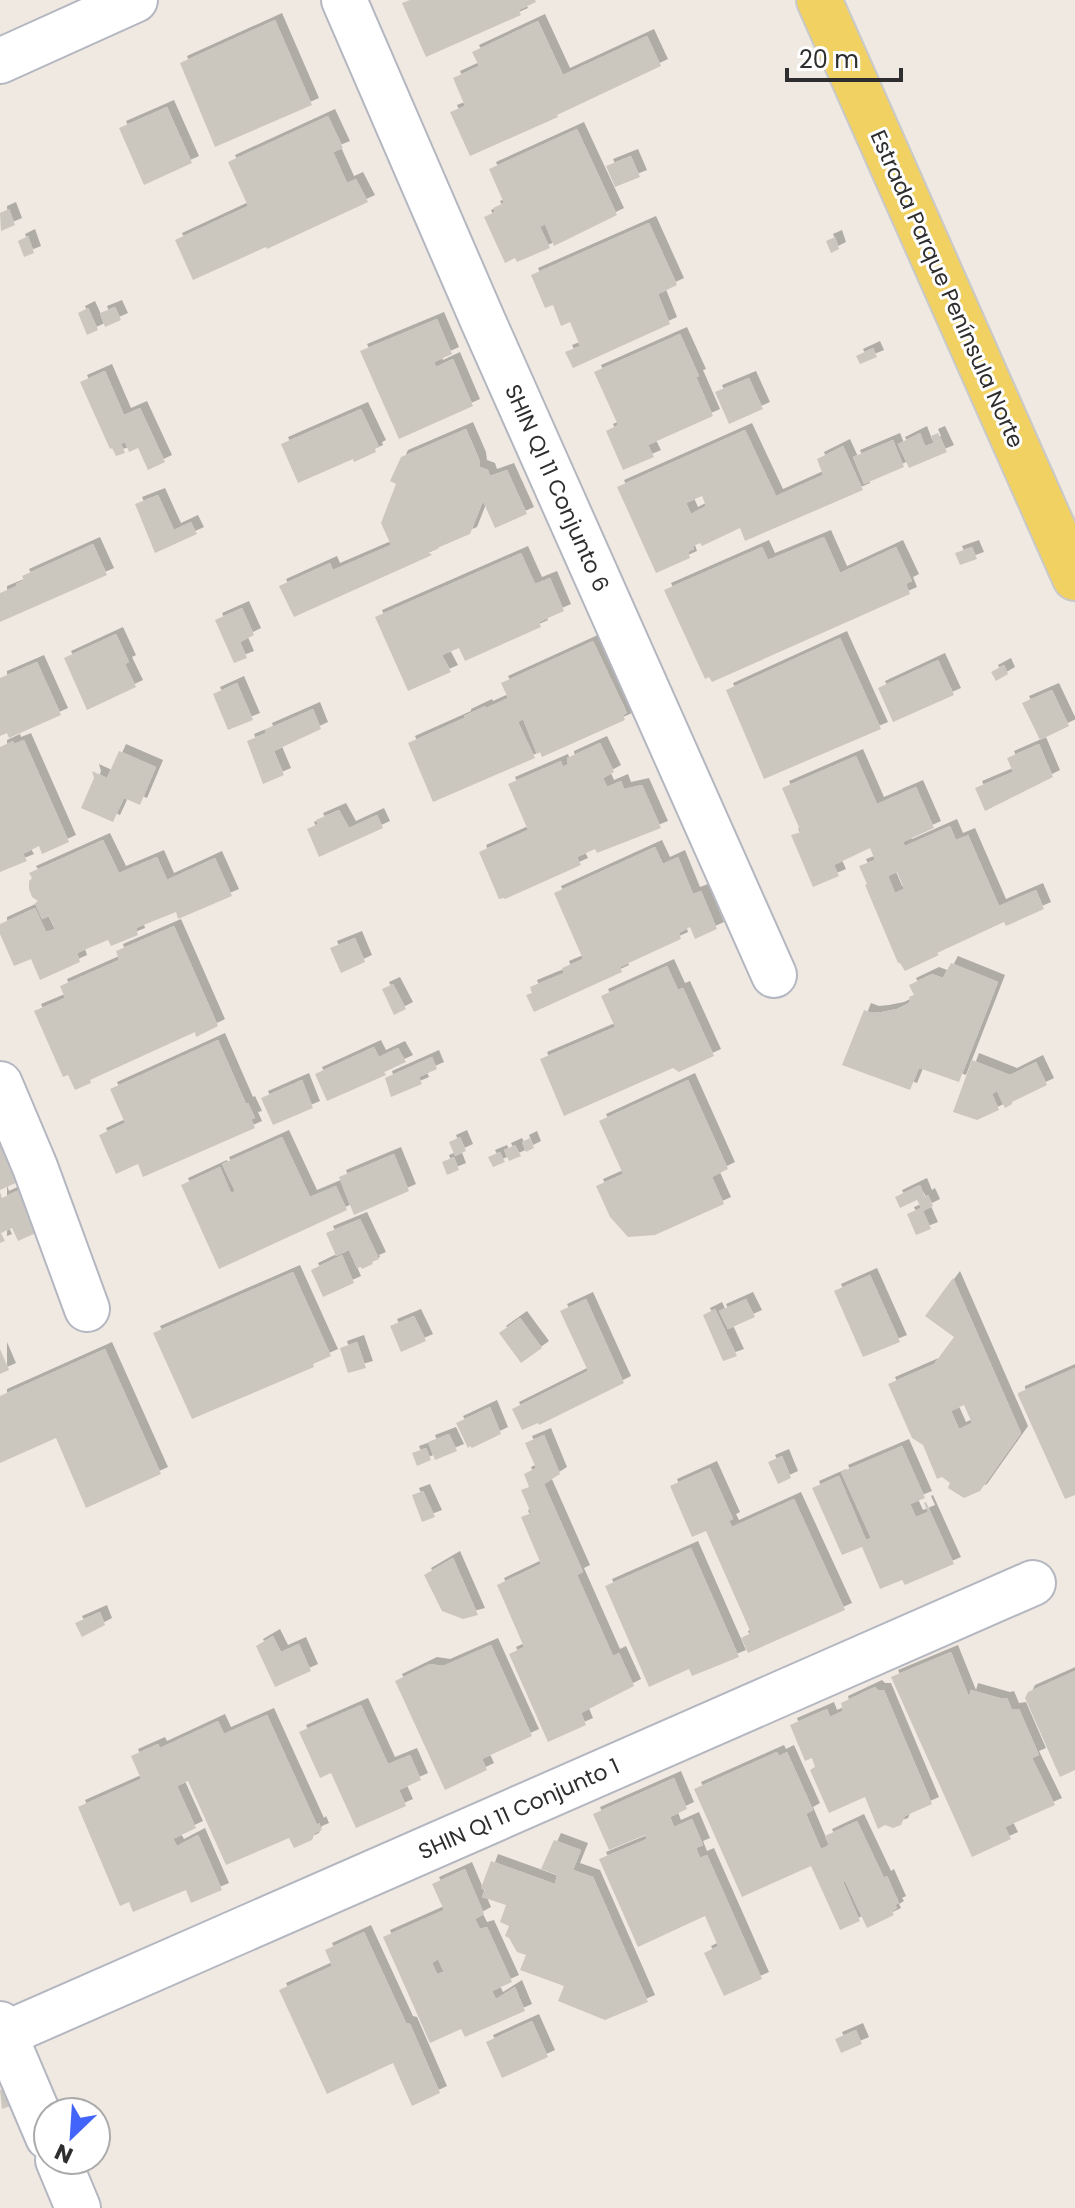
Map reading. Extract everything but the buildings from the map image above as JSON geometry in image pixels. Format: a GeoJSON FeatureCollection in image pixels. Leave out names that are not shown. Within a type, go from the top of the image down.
{"type":"FeatureCollection","features":[{"type":"Feature","properties":{"kind":"main road","name":"Estrada Parque Península Norte"},"geometry":{"type":"LineString","coordinates":[[819,0],[1075,578]]}},
{"type":"Feature","properties":{"kind":"street"},"geometry":{"type":"LineString","coordinates":[[0,61],[135,0]]}},
{"type":"Feature","properties":{"kind":"street","name":"SHIN QI 11 Conjunto 6"},"geometry":{"type":"LineString","coordinates":[[344,0],[489,335],[774,975]]}},
{"type":"Feature","properties":{"kind":"street"},"geometry":{"type":"LineString","coordinates":[[0,1084],[35,1167],[87,1309]]}},
{"type":"Feature","properties":{"kind":"street","name":"SHIN QI 11 Conjunto 1"},"geometry":{"type":"LineString","coordinates":[[2,2029],[1033,1583]]}},
{"type":"Feature","properties":{"kind":"street"},"geometry":{"type":"LineString","coordinates":[[2,2029],[32,2099]]}},
{"type":"Feature","properties":{"kind":"street"},"geometry":{"type":"LineString","coordinates":[[65,2176],[78,2208]]}}]}
